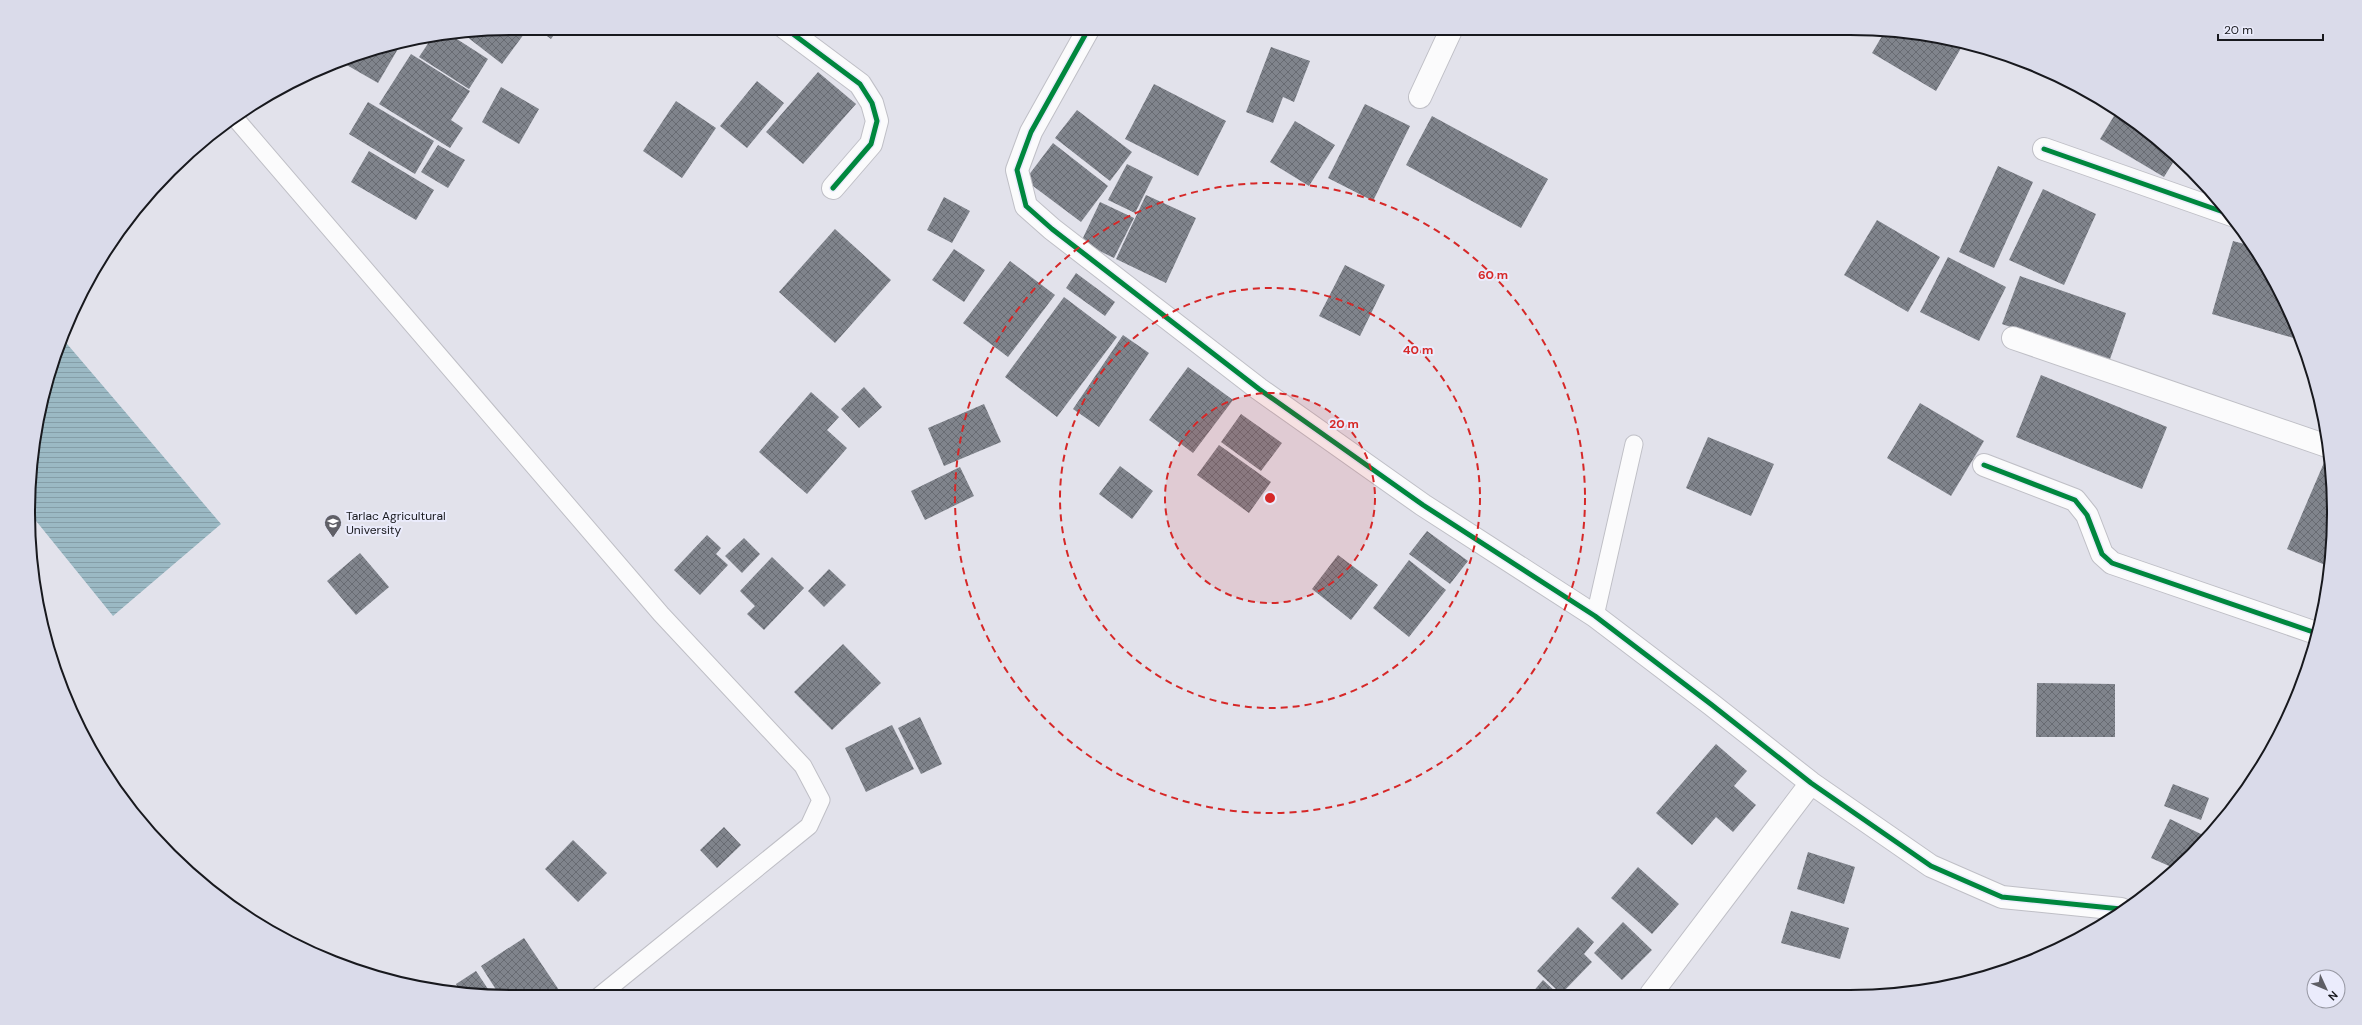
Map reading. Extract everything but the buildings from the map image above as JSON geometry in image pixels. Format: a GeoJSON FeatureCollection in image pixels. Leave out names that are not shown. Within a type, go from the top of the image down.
{"type":"FeatureCollection","features":[{"type":"Feature","properties":{"kind":"street"},"geometry":{"type":"LineString","coordinates":[[794,35],[860,84],[872,104],[877,121],[871,144],[833,188]]}},
{"type":"Feature","properties":{"kind":"street"},"geometry":{"type":"LineString","coordinates":[[1085,35],[1030,132],[1017,170],[1026,206],[1052,229],[1259,389],[1423,505],[1595,616],[1712,704],[1811,783],[1931,866],[2002,897],[2117,909]]}},
{"type":"Feature","properties":{"kind":"street"},"geometry":{"type":"LineString","coordinates":[[1420,97],[1449,35]]}},
{"type":"Feature","properties":{"kind":"street"},"geometry":{"type":"LineString","coordinates":[[2044,149],[2219,210]]}},
{"type":"Feature","properties":{"kind":"street"},"geometry":{"type":"LineString","coordinates":[[2014,338],[2322,444]]}},
{"type":"Feature","properties":{"kind":"street"},"geometry":{"type":"LineString","coordinates":[[1984,465],[2075,500],[2087,514],[2102,554],[2112,563],[2312,632]]}},
{"type":"Feature","properties":{"kind":"street"},"geometry":{"type":"LineString","coordinates":[[1654,990],[1811,783]]}},
{"type":"Feature","properties":{"kind":"lane"},"geometry":{"type":"LineString","coordinates":[[238,122],[661,614],[803,766],[821,800],[809,826],[607,990]]}},
{"type":"Feature","properties":{"kind":"lane"},"geometry":{"type":"LineString","coordinates":[[1595,616],[1634,444]]}},
{"type":"Feature","properties":{"kind":"water"},"geometry":{"type":"Polygon","coordinates":[[[66,343],[221,524],[113,616],[35,520],[36,481],[44,419],[51,389],[66,343]]]}},
{"type":"Feature","properties":{"kind":"cycle path"},"geometry":{"type":"LineString","coordinates":[[794,35],[860,84],[872,103],[877,121],[871,144],[833,188]]}},
{"type":"Feature","properties":{"kind":"cycle path"},"geometry":{"type":"LineString","coordinates":[[1085,35],[1031,132],[1017,170],[1026,206],[1052,229],[1259,389],[1423,505],[1595,616],[1811,783],[1931,866],[2002,897],[2117,909]]}},
{"type":"Feature","properties":{"kind":"cycle path"},"geometry":{"type":"LineString","coordinates":[[2044,149],[2219,210]]}},
{"type":"Feature","properties":{"kind":"cycle path"},"geometry":{"type":"LineString","coordinates":[[1984,465],[2075,500],[2087,515],[2102,554],[2112,563],[2312,632]]}},
{"type":"Feature","properties":{"kind":"place","name":"Tarlac Agricultural University"},"geometry":{"type":"Point","coordinates":[333,538]}}]}
